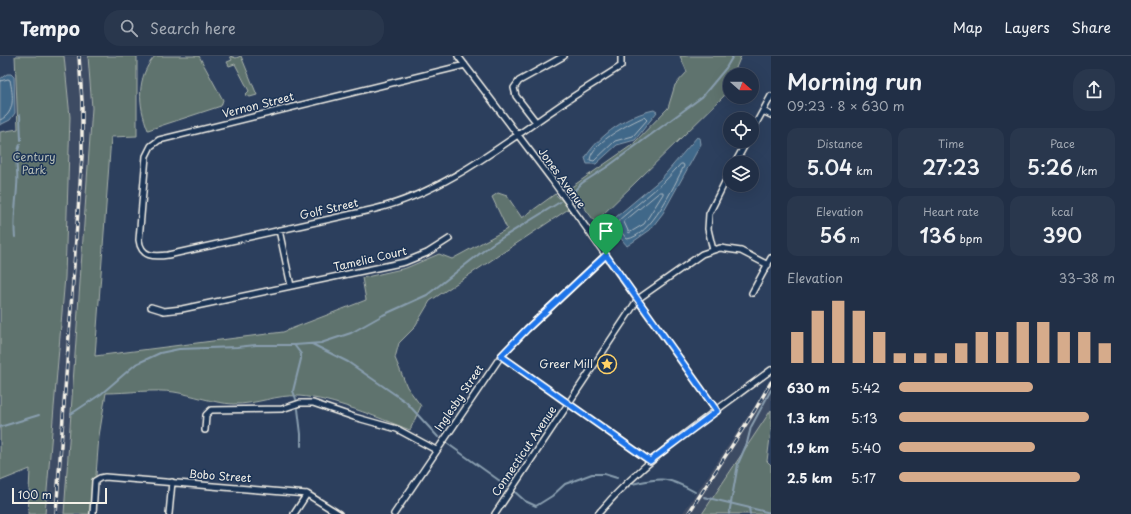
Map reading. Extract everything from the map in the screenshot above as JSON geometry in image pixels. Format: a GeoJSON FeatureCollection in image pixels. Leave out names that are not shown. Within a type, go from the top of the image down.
{"type":"FeatureCollection","features":[{"type":"Feature","properties":{"kind":"street","name":"Jones Avenue"},"geometry":{"type":"LineString","coordinates":[[458,56],[606,255],[717,411]]}},
{"type":"Feature","properties":{"kind":"street"},"geometry":{"type":"LineString","coordinates":[[536,122],[516,96],[514,88],[519,81],[564,56]]}},
{"type":"Feature","properties":{"kind":"street","name":"Golf Street"},"geometry":{"type":"LineString","coordinates":[[139,240],[143,251],[148,255],[156,257],[200,249],[405,200],[448,179],[508,143],[536,122],[621,66],[621,56]]}},
{"type":"Feature","properties":{"kind":"street","name":"Vernon Street"},"geometry":{"type":"LineString","coordinates":[[139,240],[146,156],[151,146],[159,140],[465,65]]}},
{"type":"Feature","properties":{"kind":"street"},"geometry":{"type":"LineString","coordinates":[[759,118],[771,96]]}},
{"type":"Feature","properties":{"kind":"street"},"geometry":{"type":"LineString","coordinates":[[763,110],[771,115]]}},
{"type":"Feature","properties":{"kind":"street"},"geometry":{"type":"LineString","coordinates":[[713,250],[708,229],[709,214],[723,186]]}},
{"type":"Feature","properties":{"kind":"street"},"geometry":{"type":"LineString","coordinates":[[279,230],[291,286]]}},
{"type":"Feature","properties":{"kind":"street","name":"Tamelia Court"},"geometry":{"type":"LineString","coordinates":[[151,307],[164,311],[182,310],[405,262],[423,255],[449,239]]}},
{"type":"Feature","properties":{"kind":"street"},"geometry":{"type":"LineString","coordinates":[[638,299],[702,254],[720,248],[741,251],[768,265]]}},
{"type":"Feature","properties":{"kind":"street","name":"Inglesby Street"},"geometry":{"type":"LineString","coordinates":[[394,514],[501,356],[522,334],[606,255]]}},
{"type":"Feature","properties":{"kind":"street"},"geometry":{"type":"LineString","coordinates":[[752,294],[771,258]]}},
{"type":"Feature","properties":{"kind":"street","name":"Connecticut Avenue"},"geometry":{"type":"LineString","coordinates":[[495,514],[638,299]]}},
{"type":"Feature","properties":{"kind":"street"},"geometry":{"type":"LineString","coordinates":[[501,356],[650,461]]}},
{"type":"Feature","properties":{"kind":"street"},"geometry":{"type":"LineString","coordinates":[[598,514],[618,490],[650,461],[771,370]]}},
{"type":"Feature","properties":{"kind":"street"},"geometry":{"type":"LineString","coordinates":[[205,430],[206,415],[211,410],[282,409],[300,403],[313,403],[354,417],[398,429],[436,450]]}},
{"type":"Feature","properties":{"kind":"street","name":"Bobo Street"},"geometry":{"type":"LineString","coordinates":[[93,514],[95,481],[105,477],[307,494],[339,514]]}},
{"type":"Feature","properties":{"kind":"street"},"geometry":{"type":"LineString","coordinates":[[169,514],[172,482]]}},
{"type":"Feature","properties":{"kind":"street"},"geometry":{"type":"LineString","coordinates":[[294,514],[307,494]]}},
{"type":"Feature","properties":{"kind":"shaded area"},"geometry":{"type":"Polygon","coordinates":[[[64,56],[88,56],[92,108],[64,514],[45,514],[65,277],[70,117],[64,56]]]}},
{"type":"Feature","properties":{"kind":"shaded area"},"geometry":{"type":"Polygon","coordinates":[[[771,388],[771,410],[702,514],[682,514],[758,401],[771,388]]]}},
{"type":"Feature","properties":{"kind":"green space","name":"Century Park"},"geometry":{"type":"Polygon","coordinates":[[[15,56],[64,56],[70,117],[65,277],[45,514],[28,514],[30,469],[0,481],[0,132],[18,129],[15,56]]]}},
{"type":"Feature","properties":{"kind":"green space"},"geometry":{"type":"Polygon","coordinates":[[[88,56],[137,56],[137,136],[111,137],[95,356],[283,332],[366,300],[362,278],[406,268],[439,254],[452,259],[507,229],[492,197],[498,193],[507,196],[522,218],[555,194],[570,208],[430,301],[414,328],[399,343],[395,358],[407,387],[421,406],[410,430],[341,405],[299,396],[233,404],[166,391],[106,393],[99,436],[93,514],[64,514],[92,108],[88,56]]]}},
{"type":"Feature","properties":{"kind":"green space"},"geometry":{"type":"Polygon","coordinates":[[[155,56],[199,56],[223,100],[221,106],[148,130],[142,111],[141,92],[144,73],[155,56]]]}},
{"type":"Feature","properties":{"kind":"green space"},"geometry":{"type":"Polygon","coordinates":[[[230,56],[236,58],[241,56],[257,95],[250,97],[245,95],[249,91],[235,64],[229,66],[227,62],[232,60],[230,56]]]}},
{"type":"Feature","properties":{"kind":"green space"},"geometry":{"type":"Polygon","coordinates":[[[680,56],[741,56],[736,68],[723,68],[723,97],[595,222],[570,188],[632,145],[668,108],[675,85],[687,72],[680,56]]]}},
{"type":"Feature","properties":{"kind":"green space"},"geometry":{"type":"Polygon","coordinates":[[[771,410],[771,430],[767,461],[771,465],[771,514],[702,514],[771,410]]]}},
{"type":"Feature","properties":{"kind":"water"},"geometry":{"type":"Polygon","coordinates":[[[7,74],[11,74],[14,77],[15,113],[10,120],[0,125],[0,79],[7,74]]]}},
{"type":"Feature","properties":{"kind":"water"},"geometry":{"type":"Polygon","coordinates":[[[654,110],[657,112],[635,140],[617,145],[596,164],[587,164],[585,158],[606,134],[624,121],[634,116],[654,110]]]}},
{"type":"Feature","properties":{"kind":"water"},"geometry":{"type":"Polygon","coordinates":[[[697,137],[700,138],[701,144],[663,213],[650,230],[627,246],[615,229],[614,225],[616,217],[661,179],[697,137]]]}},
{"type":"Feature","properties":{"kind":"waterway"},"geometry":{"type":"LineString","coordinates":[[572,193],[582,183],[607,167],[702,97],[726,68],[733,56]]}},
{"type":"Feature","properties":{"kind":"waterway"},"geometry":{"type":"LineString","coordinates":[[20,115],[21,140]]}},
{"type":"Feature","properties":{"kind":"waterway"},"geometry":{"type":"LineString","coordinates":[[15,237],[14,218],[17,181],[17,156],[20,144]]}},
{"type":"Feature","properties":{"kind":"waterway"},"geometry":{"type":"LineString","coordinates":[[71,414],[101,394],[136,364],[160,353],[179,349],[321,343],[351,333],[383,315],[427,295],[492,244],[560,202]]}},
{"type":"Feature","properties":{"kind":"waterway"},"geometry":{"type":"LineString","coordinates":[[312,344],[348,362],[406,402],[438,437]]}},
{"type":"Feature","properties":{"kind":"waterway"},"geometry":{"type":"LineString","coordinates":[[295,346],[301,354],[293,391],[296,399]]}},
{"type":"Feature","properties":{"kind":"waterway"},"geometry":{"type":"LineString","coordinates":[[729,514],[738,464],[747,443],[751,427],[771,390]]}},
{"type":"Feature","properties":{"kind":"waterway"},"geometry":{"type":"LineString","coordinates":[[298,409],[301,446]]}},
{"type":"Feature","properties":{"kind":"waterway"},"geometry":{"type":"LineString","coordinates":[[0,427],[39,415]]}},
{"type":"Feature","properties":{"kind":"waterway"},"geometry":{"type":"LineString","coordinates":[[448,444],[507,486]]}},
{"type":"Feature","properties":{"kind":"waterway"},"geometry":{"type":"LineString","coordinates":[[515,492],[525,501],[536,506],[552,496],[565,484],[592,474],[604,474],[617,478]]}},
{"type":"Feature","properties":{"kind":"waterway"},"geometry":{"type":"LineString","coordinates":[[632,484],[651,480],[665,480],[678,483],[695,492]]}},
{"type":"Feature","properties":{"kind":"waterway"},"geometry":{"type":"LineString","coordinates":[[704,497],[771,513]]}},
{"type":"Feature","properties":{"kind":"waterway"},"geometry":{"type":"LineString","coordinates":[[749,508],[750,514]]}},
{"type":"Feature","properties":{"kind":"railway"},"geometry":{"type":"LineString","coordinates":[[56,514],[82,156],[82,101],[79,56]]}},
{"type":"Feature","properties":{"kind":"railway"},"geometry":{"type":"LineString","coordinates":[[688,514],[755,410],[771,382]]}},
{"type":"Feature","properties":{"kind":"place","name":"Greer Mill"},"geometry":{"type":"Point","coordinates":[607,364]}},
{"type":"Feature","properties":{"kind":"route"},"geometry":{"type":"LineString","coordinates":[[606,255],[717,411],[650,461],[501,356],[527,329],[601,262],[606,255]]}}]}
